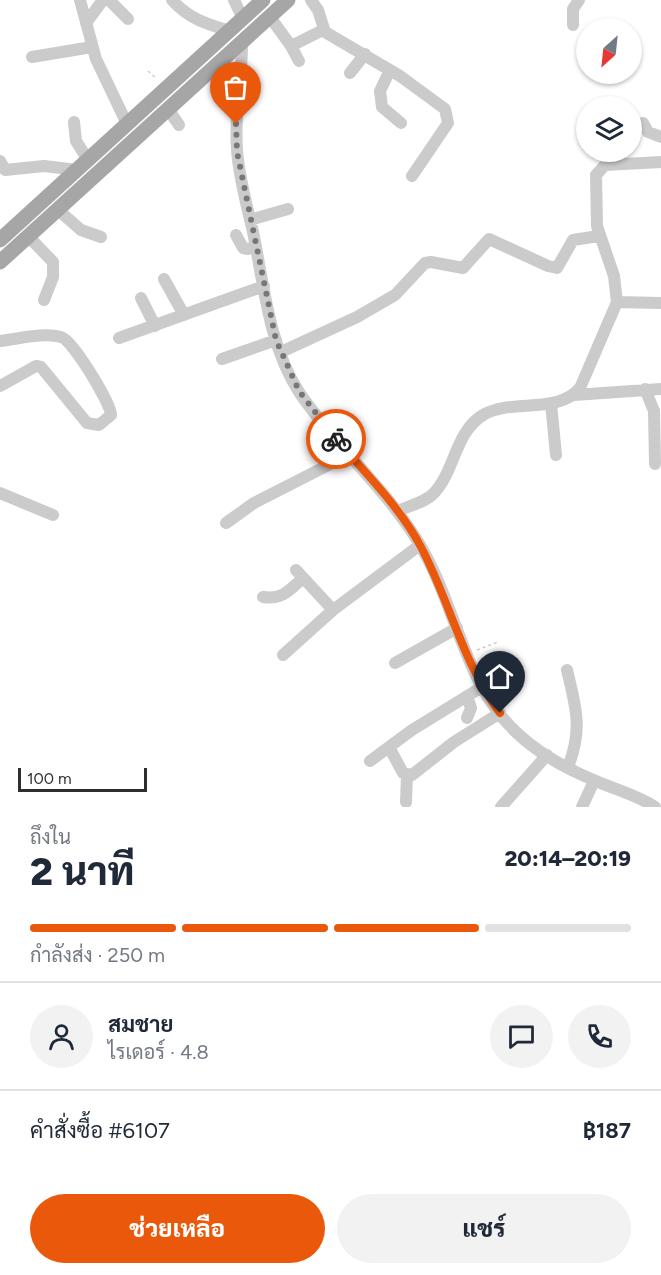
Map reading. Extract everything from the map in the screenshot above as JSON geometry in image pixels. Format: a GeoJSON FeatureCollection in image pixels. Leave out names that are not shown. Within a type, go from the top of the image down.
{"type":"FeatureCollection","features":[{"type":"Feature","properties":{"kind":"main road"},"geometry":{"type":"LineString","coordinates":[[0,240],[263,0]]}},
{"type":"Feature","properties":{"kind":"main road"},"geometry":{"type":"LineString","coordinates":[[0,262],[288,0]]}},
{"type":"Feature","properties":{"kind":"street"},"geometry":{"type":"LineString","coordinates":[[80,0],[92,47],[127,124]]}},
{"type":"Feature","properties":{"kind":"street"},"geometry":{"type":"LineString","coordinates":[[86,23],[103,0]]}},
{"type":"Feature","properties":{"kind":"street"},"geometry":{"type":"LineString","coordinates":[[109,0],[128,19]]}},
{"type":"Feature","properties":{"kind":"street"},"geometry":{"type":"LineString","coordinates":[[172,0],[181,10],[199,22],[230,31]]}},
{"type":"Feature","properties":{"kind":"street"},"geometry":{"type":"LineString","coordinates":[[234,0],[243,19]]}},
{"type":"Feature","properties":{"kind":"street"},"geometry":{"type":"LineString","coordinates":[[311,0],[318,10],[323,30],[365,54],[445,108],[449,118],[412,176]]}},
{"type":"Feature","properties":{"kind":"street"},"geometry":{"type":"LineString","coordinates":[[573,25],[573,9],[579,0]]}},
{"type":"Feature","properties":{"kind":"street"},"geometry":{"type":"LineString","coordinates":[[270,17],[299,61]]}},
{"type":"Feature","properties":{"kind":"street"},"geometry":{"type":"LineString","coordinates":[[291,46],[323,30]]}},
{"type":"Feature","properties":{"kind":"street"},"geometry":{"type":"LineString","coordinates":[[242,44],[236,124],[237,152],[278,346],[299,391],[397,512],[420,545],[482,687],[516,733],[547,755],[594,781],[642,799],[655,807]]}},
{"type":"Feature","properties":{"kind":"street"},"geometry":{"type":"LineString","coordinates":[[32,57],[92,47]]}},
{"type":"Feature","properties":{"kind":"street"},"geometry":{"type":"LineString","coordinates":[[350,73],[365,54]]}},
{"type":"Feature","properties":{"kind":"street"},"geometry":{"type":"LineString","coordinates":[[390,70],[380,91],[382,107],[401,123]]}},
{"type":"Feature","properties":{"kind":"street"},"geometry":{"type":"LineString","coordinates":[[168,109],[179,125]]}},
{"type":"Feature","properties":{"kind":"street"},"geometry":{"type":"LineString","coordinates":[[2,168],[83,165],[76,141],[74,122]]}},
{"type":"Feature","properties":{"kind":"street"},"geometry":{"type":"LineString","coordinates":[[643,123],[648,132],[661,137]]}},
{"type":"Feature","properties":{"kind":"street"},"geometry":{"type":"LineString","coordinates":[[574,394],[585,378],[617,302],[614,276],[599,236],[596,183],[600,169],[616,163],[661,162]]}},
{"type":"Feature","properties":{"kind":"street"},"geometry":{"type":"LineString","coordinates":[[57,209],[81,230],[101,237]]}},
{"type":"Feature","properties":{"kind":"street"},"geometry":{"type":"LineString","coordinates":[[250,220],[288,209]]}},
{"type":"Feature","properties":{"kind":"street"},"geometry":{"type":"LineString","coordinates":[[236,235],[243,248],[256,246]]}},
{"type":"Feature","properties":{"kind":"street"},"geometry":{"type":"LineString","coordinates":[[28,236],[53,262],[53,277],[44,300]]}},
{"type":"Feature","properties":{"kind":"street"},"geometry":{"type":"LineString","coordinates":[[222,359],[321,335],[395,296],[425,263],[463,268],[489,238],[553,268],[560,266],[573,240],[599,236]]}},
{"type":"Feature","properties":{"kind":"street"},"geometry":{"type":"LineString","coordinates":[[164,279],[184,315]]}},
{"type":"Feature","properties":{"kind":"street"},"geometry":{"type":"LineString","coordinates":[[119,338],[264,286]]}},
{"type":"Feature","properties":{"kind":"street"},"geometry":{"type":"LineString","coordinates":[[141,298],[155,326]]}},
{"type":"Feature","properties":{"kind":"street"},"geometry":{"type":"LineString","coordinates":[[617,302],[661,303]]}},
{"type":"Feature","properties":{"kind":"street"},"geometry":{"type":"LineString","coordinates":[[0,341],[54,336],[66,339],[74,348],[108,404],[111,415],[99,425],[87,423],[41,367],[36,366],[0,386]]}},
{"type":"Feature","properties":{"kind":"street"},"geometry":{"type":"LineString","coordinates":[[645,389],[654,411],[655,464]]}},
{"type":"Feature","properties":{"kind":"street"},"geometry":{"type":"LineString","coordinates":[[397,512],[433,494],[467,432],[482,416],[511,405],[551,403],[574,394],[661,389]]}},
{"type":"Feature","properties":{"kind":"street"},"geometry":{"type":"LineString","coordinates":[[551,403],[556,455]]}},
{"type":"Feature","properties":{"kind":"street"},"geometry":{"type":"LineString","coordinates":[[226,523],[254,503],[350,454]]}},
{"type":"Feature","properties":{"kind":"street"},"geometry":{"type":"LineString","coordinates":[[0,493],[53,514]]}},
{"type":"Feature","properties":{"kind":"street"},"geometry":{"type":"LineString","coordinates":[[283,655],[333,610],[420,545]]}},
{"type":"Feature","properties":{"kind":"street"},"geometry":{"type":"LineString","coordinates":[[263,597],[277,598],[285,595],[299,574],[333,610]]}},
{"type":"Feature","properties":{"kind":"street"},"geometry":{"type":"LineString","coordinates":[[395,663],[457,628]]}},
{"type":"Feature","properties":{"kind":"street"},"geometry":{"type":"LineString","coordinates":[[567,670],[579,722],[574,752],[568,767]]}},
{"type":"Feature","properties":{"kind":"street"},"geometry":{"type":"LineString","coordinates":[[370,761],[482,687]]}},
{"type":"Feature","properties":{"kind":"street"},"geometry":{"type":"LineString","coordinates":[[467,696],[471,708],[467,718]]}},
{"type":"Feature","properties":{"kind":"street"},"geometry":{"type":"LineString","coordinates":[[407,775],[418,772],[454,742],[500,713]]}},
{"type":"Feature","properties":{"kind":"street"},"geometry":{"type":"LineString","coordinates":[[389,747],[403,773],[407,775]]}},
{"type":"Feature","properties":{"kind":"street"},"geometry":{"type":"LineString","coordinates":[[508,805],[547,755]]}},
{"type":"Feature","properties":{"kind":"street"},"geometry":{"type":"LineString","coordinates":[[405,802],[407,775]]}},
{"type":"Feature","properties":{"kind":"street"},"geometry":{"type":"LineString","coordinates":[[582,807],[594,781]]}},
{"type":"Feature","properties":{"kind":"path"},"geometry":{"type":"LineString","coordinates":[[467,654],[498,642]]}},
{"type":"Feature","properties":{"kind":"way so far"},"geometry":{"type":"LineString","coordinates":[[236,124],[237,152],[276,340],[299,391],[336,439]]}},
{"type":"Feature","properties":{"kind":"route"},"geometry":{"type":"LineString","coordinates":[[336,439],[397,512],[420,545],[441,588],[474,670],[488,697],[500,713]]}}]}
